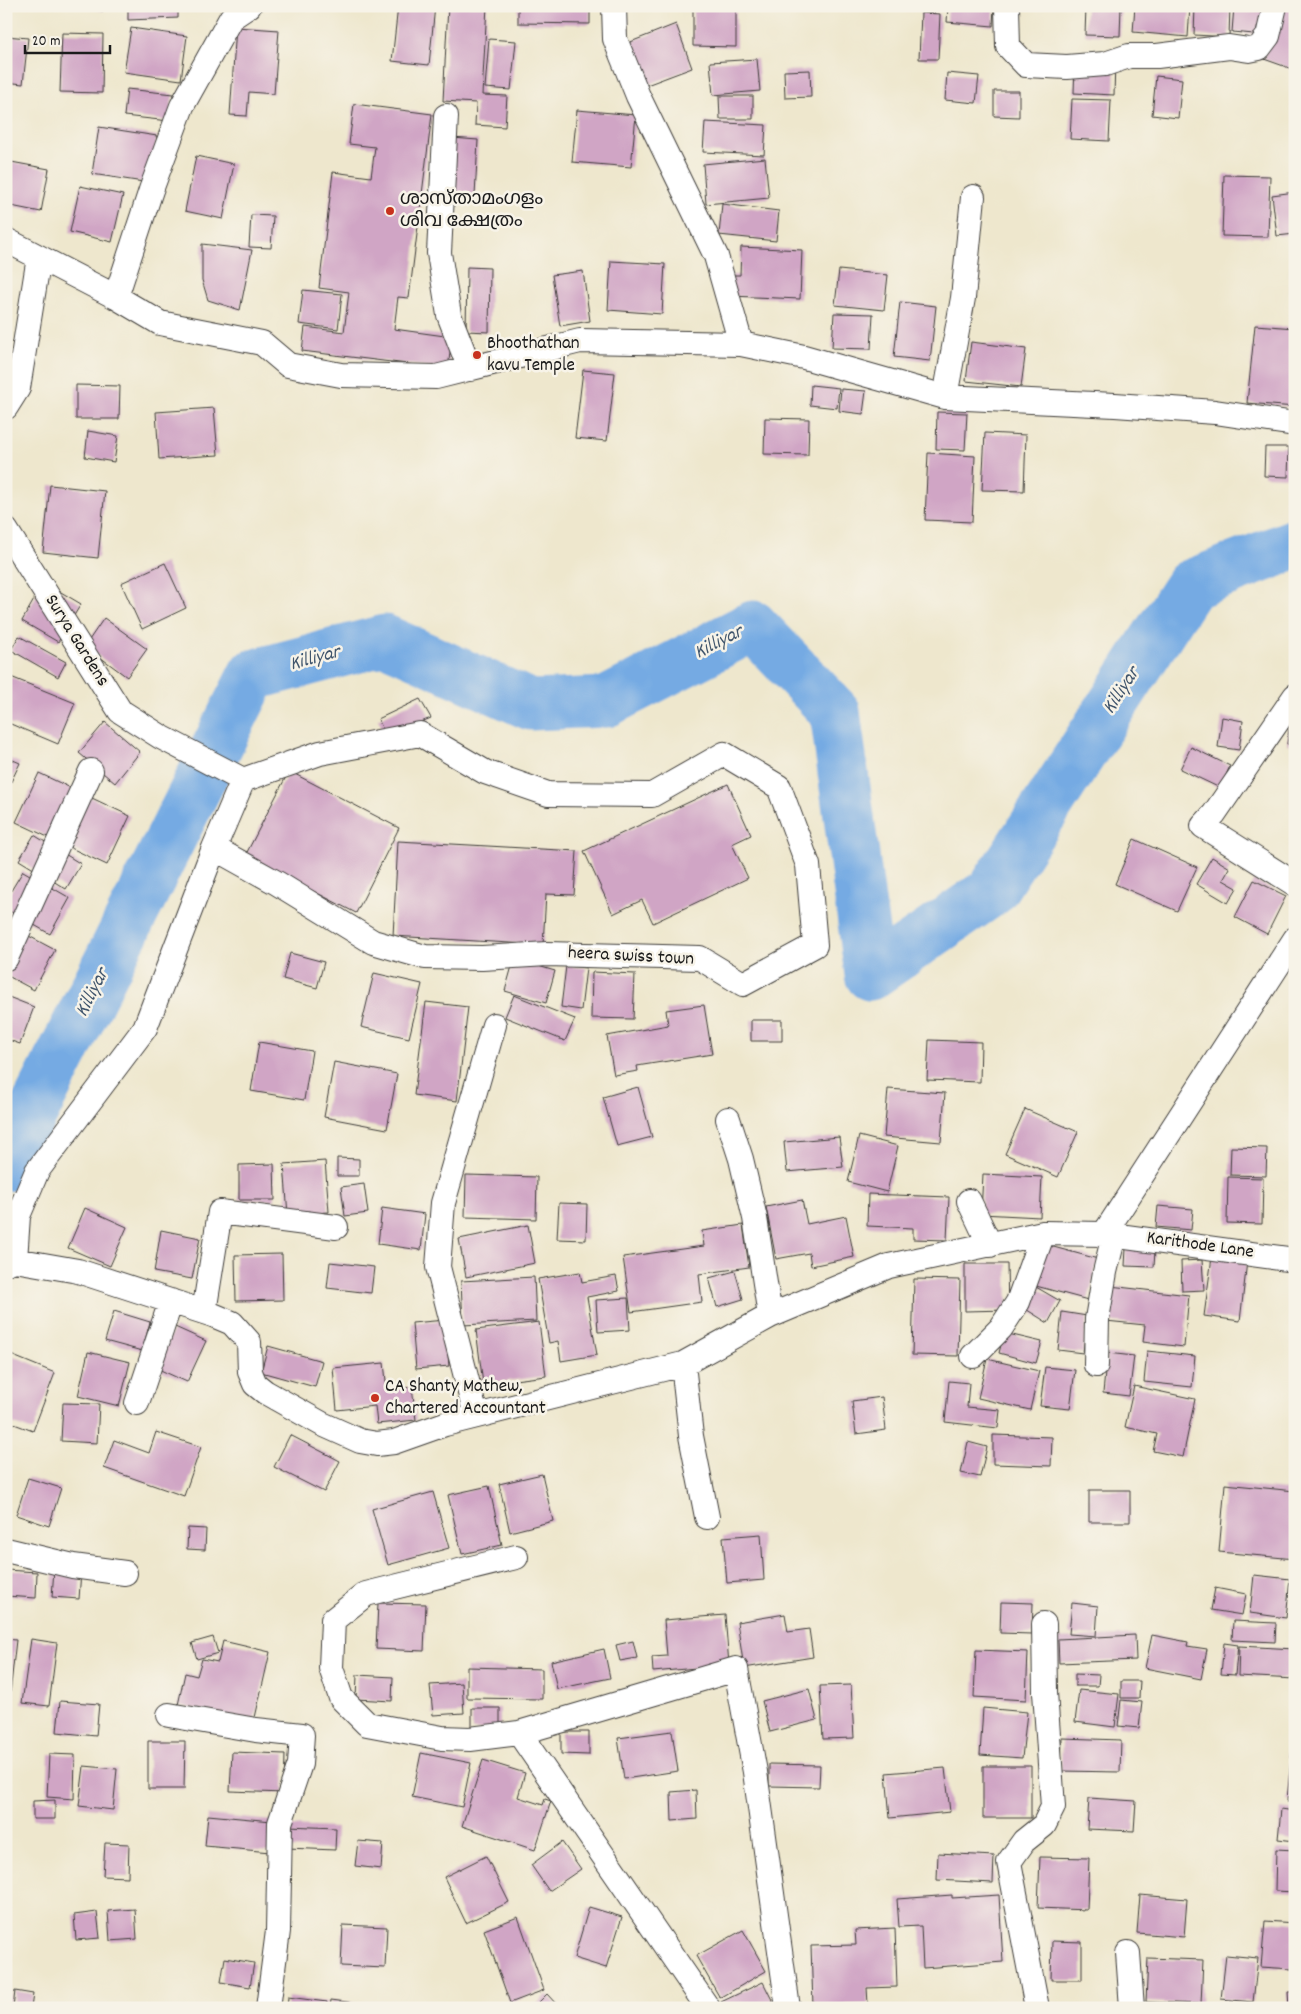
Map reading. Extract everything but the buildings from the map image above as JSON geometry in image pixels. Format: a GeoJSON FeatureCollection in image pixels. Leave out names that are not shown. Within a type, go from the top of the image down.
{"type":"FeatureCollection","features":[{"type":"Feature","properties":{"kind":"street"},"geometry":{"type":"LineString","coordinates":[[116,297],[151,190],[182,106],[231,18],[249,6]]}},
{"type":"Feature","properties":{"kind":"street"},"geometry":{"type":"LineString","coordinates":[[614,6],[615,40],[638,96],[716,256],[741,344]]}},
{"type":"Feature","properties":{"kind":"street"},"geometry":{"type":"LineString","coordinates":[[1007,6],[1008,46],[1026,65],[1067,67],[1105,64],[1129,56],[1157,56],[1229,47],[1249,50],[1259,48],[1268,36],[1275,6]]}},
{"type":"Feature","properties":{"kind":"street"},"geometry":{"type":"LineString","coordinates":[[446,116],[440,253],[449,315],[470,369]]}},
{"type":"Feature","properties":{"kind":"street"},"geometry":{"type":"LineString","coordinates":[[944,397],[963,298],[973,197]]}},
{"type":"Feature","properties":{"kind":"street"},"geometry":{"type":"LineString","coordinates":[[6,240],[116,297],[160,323],[262,343],[288,365],[341,375],[436,377],[580,341],[741,344],[804,358],[944,397],[1115,404],[1206,411],[1295,424]]}},
{"type":"Feature","properties":{"kind":"street"},"geometry":{"type":"LineString","coordinates":[[6,408],[18,388],[39,256]]}},
{"type":"Feature","properties":{"kind":"street","name":"Surya Gardens"},"geometry":{"type":"LineString","coordinates":[[6,530],[120,711],[161,737],[243,780]]}},
{"type":"Feature","properties":{"kind":"street"},"geometry":{"type":"LineString","coordinates":[[1295,696],[1214,814],[1203,826],[1295,884]]}},
{"type":"Feature","properties":{"kind":"street","name":"heera swiss town"},"geometry":{"type":"LineString","coordinates":[[214,848],[373,942],[425,957],[482,958],[547,954],[700,958],[743,984],[815,945],[808,865],[778,787],[724,754],[652,795],[548,794],[485,772],[420,734],[320,753],[243,780]]}},
{"type":"Feature","properties":{"kind":"street"},"geometry":{"type":"LineString","coordinates":[[6,958],[91,771]]}},
{"type":"Feature","properties":{"kind":"street"},"geometry":{"type":"LineString","coordinates":[[243,780],[214,848],[145,1028],[36,1171],[18,1216],[11,1262],[78,1271],[204,1312],[220,1212],[336,1227]]}},
{"type":"Feature","properties":{"kind":"street"},"geometry":{"type":"LineString","coordinates":[[1096,1364],[1097,1319],[1109,1234],[1214,1062],[1295,940]]}},
{"type":"Feature","properties":{"kind":"street"},"geometry":{"type":"LineString","coordinates":[[476,1416],[438,1267],[443,1203],[494,1025]]}},
{"type":"Feature","properties":{"kind":"street"},"geometry":{"type":"LineString","coordinates":[[728,1119],[741,1159],[754,1218],[770,1316]]}},
{"type":"Feature","properties":{"kind":"street"},"geometry":{"type":"LineString","coordinates":[[969,1201],[990,1245]]}},
{"type":"Feature","properties":{"kind":"street"},"geometry":{"type":"LineString","coordinates":[[973,1356],[1001,1328],[1018,1302],[1043,1233]]}},
{"type":"Feature","properties":{"kind":"street","name":"Karithode Lane"},"geometry":{"type":"LineString","coordinates":[[204,1312],[232,1323],[249,1342],[250,1372],[255,1384],[265,1392],[322,1424],[360,1441],[377,1444],[394,1442],[445,1424],[682,1364],[770,1316],[889,1266],[1043,1233],[1109,1234],[1295,1260]]}},
{"type":"Feature","properties":{"kind":"street"},"geometry":{"type":"LineString","coordinates":[[137,1403],[171,1301]]}},
{"type":"Feature","properties":{"kind":"street"},"geometry":{"type":"LineString","coordinates":[[682,1364],[691,1436],[707,1517]]}},
{"type":"Feature","properties":{"kind":"street"},"geometry":{"type":"LineString","coordinates":[[6,1550],[73,1566],[125,1573]]}},
{"type":"Feature","properties":{"kind":"street"},"geometry":{"type":"LineString","coordinates":[[516,1557],[366,1594],[332,1620],[331,1668],[341,1698],[367,1724],[442,1738],[470,1739],[519,1733],[736,1670],[755,1772],[788,2008]]}},
{"type":"Feature","properties":{"kind":"street"},"geometry":{"type":"LineString","coordinates":[[1037,2008],[1009,1862],[1024,1841],[1044,1825],[1052,1807],[1045,1692],[1044,1624]]}},
{"type":"Feature","properties":{"kind":"street"},"geometry":{"type":"LineString","coordinates":[[169,1715],[256,1730],[302,1735],[300,1764],[280,1823],[278,1931],[268,2008]]}},
{"type":"Feature","properties":{"kind":"street"},"geometry":{"type":"LineString","coordinates":[[519,1733],[708,2008]]}},
{"type":"Feature","properties":{"kind":"street"},"geometry":{"type":"LineString","coordinates":[[1128,1953],[1132,2008]]}},
{"type":"Feature","properties":{"kind":"waterway","name":"Killiyar"},"geometry":{"type":"LineString","coordinates":[[6,1166],[253,675],[385,640],[531,705],[606,702],[753,626],[835,712],[870,975],[992,891],[1190,585],[1295,544]]}},
{"type":"Feature","properties":{"kind":"place","name":"ശാസ്താമംഗളം ശിവ ക്ഷേത്രം"},"geometry":{"type":"Point","coordinates":[390,211]}},
{"type":"Feature","properties":{"kind":"place","name":"Bhoothathan kavu Temple"},"geometry":{"type":"Point","coordinates":[477,355]}},
{"type":"Feature","properties":{"kind":"place","name":"CA Shanty Mathew, Chartered Accountant"},"geometry":{"type":"Point","coordinates":[375,1398]}}]}
